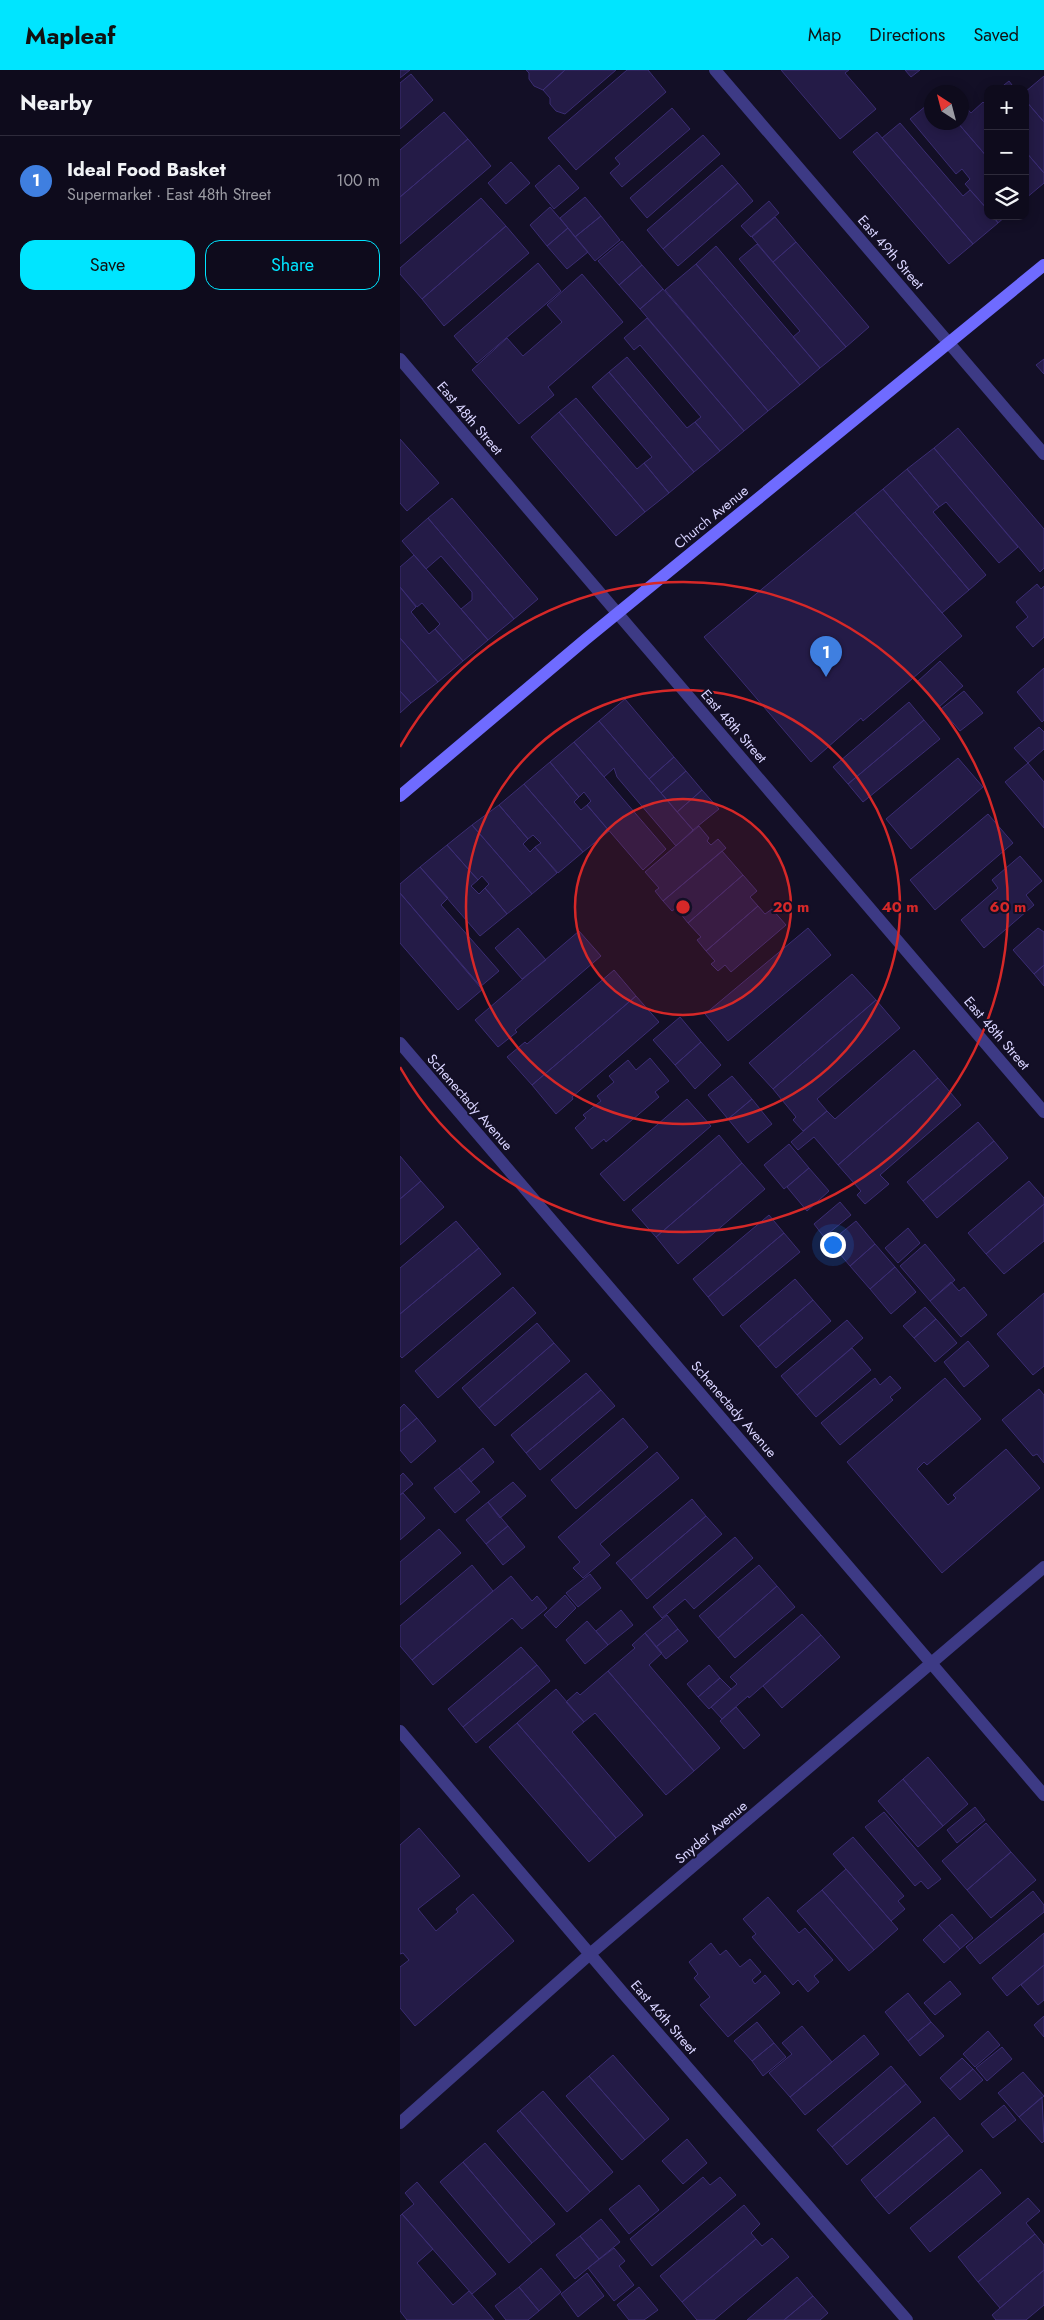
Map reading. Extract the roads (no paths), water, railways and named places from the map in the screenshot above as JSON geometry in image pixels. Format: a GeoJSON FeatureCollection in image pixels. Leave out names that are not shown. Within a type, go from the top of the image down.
{"type":"FeatureCollection","features":[{"type":"Feature","properties":{"kind":"main road","name":"Church Avenue"},"geometry":{"type":"LineString","coordinates":[[400,796],[617,613],[1044,265]]}},
{"type":"Feature","properties":{"kind":"street","name":"East 49th Street"},"geometry":{"type":"LineString","coordinates":[[715,70],[1044,454]]}},
{"type":"Feature","properties":{"kind":"street","name":"East 48th Street"},"geometry":{"type":"LineString","coordinates":[[400,359],[1044,1112]]}},
{"type":"Feature","properties":{"kind":"street","name":"Schenectady Avenue"},"geometry":{"type":"LineString","coordinates":[[400,1043],[1044,1796]]}},
{"type":"Feature","properties":{"kind":"street","name":"Snyder Avenue"},"geometry":{"type":"LineString","coordinates":[[400,2123],[590,1954],[1044,1567]]}},
{"type":"Feature","properties":{"kind":"street","name":"East 46th Street"},"geometry":{"type":"LineString","coordinates":[[400,1731],[907,2320]]}},
{"type":"Feature","properties":{"kind":"place","name":"Ideal Food Basket"},"geometry":{"type":"Point","coordinates":[826,677]}}]}
